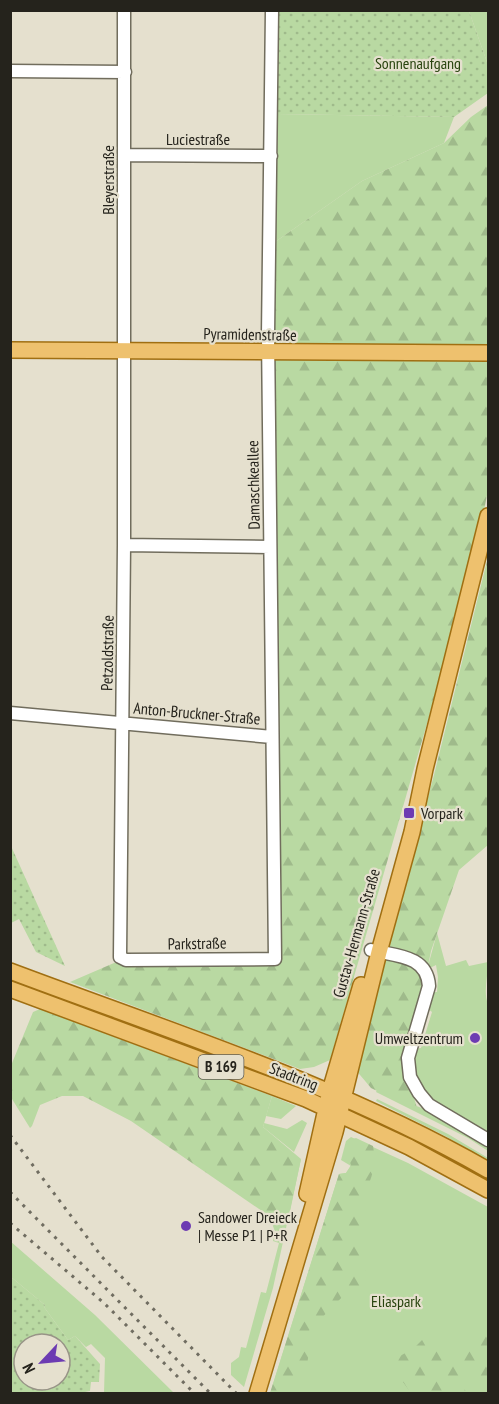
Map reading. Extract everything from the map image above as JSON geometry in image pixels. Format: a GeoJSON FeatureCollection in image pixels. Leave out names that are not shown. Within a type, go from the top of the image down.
{"type":"FeatureCollection","features":[{"type":"Feature","properties":{"kind":"main road","name":"Pyramidenstraße"},"geometry":{"type":"LineString","coordinates":[[10,350],[489,353]]}},
{"type":"Feature","properties":{"kind":"main road","name":"Gustav-Hermann-Straße"},"geometry":{"type":"LineString","coordinates":[[257,1394],[285,1299],[407,819],[425,769],[489,516]]}},
{"type":"Feature","properties":{"kind":"main road","name":"Stadtring"},"geometry":{"type":"LineString","coordinates":[[10,971],[337,1094],[456,1151],[489,1170]]}},
{"type":"Feature","properties":{"kind":"main road","name":"Stadtring"},"geometry":{"type":"LineString","coordinates":[[10,988],[332,1111],[409,1147],[489,1190]]}},
{"type":"Feature","properties":{"kind":"street","name":"Bleyerstraße"},"geometry":{"type":"LineString","coordinates":[[124,10],[124,350]]}},
{"type":"Feature","properties":{"kind":"street","name":"Damaschkeallee"},"geometry":{"type":"LineString","coordinates":[[272,10],[268,352],[275,959]]}},
{"type":"Feature","properties":{"kind":"street"},"geometry":{"type":"LineString","coordinates":[[10,71],[124,72]]}},
{"type":"Feature","properties":{"kind":"street","name":"Luciestraße"},"geometry":{"type":"LineString","coordinates":[[124,155],[271,156]]}},
{"type":"Feature","properties":{"kind":"street","name":"Petzoldstraße"},"geometry":{"type":"LineString","coordinates":[[120,957],[124,350]]}},
{"type":"Feature","properties":{"kind":"street"},"geometry":{"type":"LineString","coordinates":[[124,545],[270,547]]}},
{"type":"Feature","properties":{"kind":"street","name":"Anton-Bruckner-Straße"},"geometry":{"type":"LineString","coordinates":[[10,713],[272,736]]}},
{"type":"Feature","properties":{"kind":"street"},"geometry":{"type":"LineString","coordinates":[[375,951],[415,961],[422,965],[428,976],[428,994],[408,1058],[410,1077],[419,1093],[429,1105],[489,1140]]}},
{"type":"Feature","properties":{"kind":"street","name":"Parkstraße"},"geometry":{"type":"LineString","coordinates":[[120,957],[126,960],[275,959]]}},
{"type":"Feature","properties":{"kind":"green space","name":"Sonnenaufgang"},"geometry":{"type":"Polygon","coordinates":[[[278,11],[469,11],[488,65],[488,93],[454,117],[278,114],[278,11]]]}},
{"type":"Feature","properties":{"kind":"green space"},"geometry":{"type":"Polygon","coordinates":[[[469,11],[488,11],[488,65],[469,11]]]}},
{"type":"Feature","properties":{"kind":"green space"},"geometry":{"type":"Polygon","coordinates":[[[488,105],[488,347],[274,347],[275,242],[362,181],[444,143],[471,117],[488,105]]]}},
{"type":"Feature","properties":{"kind":"green space"},"geometry":{"type":"Polygon","coordinates":[[[278,114],[454,117],[444,143],[362,181],[275,242],[278,114]]]}},
{"type":"Feature","properties":{"kind":"green space"},"geometry":{"type":"Polygon","coordinates":[[[275,357],[483,359],[488,362],[488,490],[475,557],[330,1060],[314,1067],[300,1069],[70,982],[114,963],[278,962],[275,357]]]}},
{"type":"Feature","properties":{"kind":"green space"},"geometry":{"type":"Polygon","coordinates":[[[488,557],[488,845],[459,870],[431,951],[423,991],[403,1061],[418,1111],[371,1088],[355,1069],[434,775],[488,557]]]}},
{"type":"Feature","properties":{"kind":"green space"},"geometry":{"type":"Polygon","coordinates":[[[11,846],[65,966],[36,952],[19,919],[11,923],[11,846]]]}},
{"type":"Feature","properties":{"kind":"green space"},"geometry":{"type":"Polygon","coordinates":[[[437,933],[446,966],[466,960],[469,966],[488,962],[486,989],[488,1134],[435,1103],[418,1081],[414,1066],[414,1049],[421,1048],[432,1012],[427,1008],[431,992],[437,992],[436,965],[430,968],[428,966],[437,933]]]}},
{"type":"Feature","properties":{"kind":"green space"},"geometry":{"type":"Polygon","coordinates":[[[40,1009],[272,1096],[263,1127],[301,1159],[288,1221],[275,1220],[131,1121],[83,1096],[62,1096],[40,1105],[30,1128],[12,1099],[10,1068],[33,1012],[40,1009]]]}},
{"type":"Feature","properties":{"kind":"green space"},"geometry":{"type":"Polygon","coordinates":[[[377,1090],[429,1111],[488,1145],[488,1151],[468,1138],[376,1092],[377,1090]]]}},
{"type":"Feature","properties":{"kind":"green space"},"geometry":{"type":"Polygon","coordinates":[[[272,1096],[296,1106],[281,1119],[266,1116],[272,1096]]]}},
{"type":"Feature","properties":{"kind":"green space"},"geometry":{"type":"Polygon","coordinates":[[[377,1099],[448,1134],[488,1158],[488,1161],[376,1101],[377,1099]]]}},
{"type":"Feature","properties":{"kind":"green space"},"geometry":{"type":"Polygon","coordinates":[[[302,1120],[307,1123],[294,1152],[263,1127],[264,1123],[287,1129],[302,1120]]]}},
{"type":"Feature","properties":{"kind":"green space","name":"Eliaspark"},"geometry":{"type":"Polygon","coordinates":[[[351,1137],[408,1163],[488,1207],[488,1393],[270,1394],[339,1174],[346,1173],[351,1166],[341,1160],[346,1141],[351,1137]]]}},
{"type":"Feature","properties":{"kind":"green space"},"geometry":{"type":"Polygon","coordinates":[[[356,1138],[373,1146],[374,1155],[373,1170],[361,1212],[367,1286],[356,1297],[348,1291],[307,1333],[310,1346],[305,1377],[290,1393],[270,1393],[339,1174],[346,1173],[351,1165],[345,1149],[347,1141],[356,1138]]]}},
{"type":"Feature","properties":{"kind":"green space"},"geometry":{"type":"Polygon","coordinates":[[[301,1159],[273,1288],[244,1387],[231,1375],[231,1363],[239,1357],[241,1347],[246,1348],[261,1292],[266,1293],[279,1243],[273,1241],[275,1232],[269,1214],[301,1159]]]}},
{"type":"Feature","properties":{"kind":"green space"},"geometry":{"type":"Polygon","coordinates":[[[10,1241],[95,1315],[174,1393],[104,1393],[105,1358],[91,1344],[86,1347],[75,1336],[72,1338],[72,1332],[62,1332],[44,1307],[45,1305],[11,1277],[10,1241]]]}},
{"type":"Feature","properties":{"kind":"green space"},"geometry":{"type":"Polygon","coordinates":[[[11,1277],[45,1305],[44,1307],[62,1332],[12,1332],[12,1392],[72,1392],[72,1338],[75,1336],[100,1364],[99,1382],[91,1382],[90,1391],[75,1394],[11,1393],[11,1277]]]}},
{"type":"Feature","properties":{"kind":"green space"},"geometry":{"type":"Polygon","coordinates":[[[488,1319],[488,1377],[461,1381],[466,1392],[469,1393],[411,1393],[393,1360],[414,1348],[423,1339],[435,1346],[441,1353],[476,1349],[480,1323],[488,1319]]]}},
{"type":"Feature","properties":{"kind":"railway"},"geometry":{"type":"LineString","coordinates":[[10,1135],[102,1257],[237,1394]]}},
{"type":"Feature","properties":{"kind":"railway"},"geometry":{"type":"LineString","coordinates":[[10,1192],[211,1394]]}},
{"type":"Feature","properties":{"kind":"railway"},"geometry":{"type":"LineString","coordinates":[[10,1223],[104,1303],[195,1394]]}},
{"type":"Feature","properties":{"kind":"place","name":"Vorpark"},"geometry":{"type":"Point","coordinates":[409,813]}},
{"type":"Feature","properties":{"kind":"place","name":"Umweltzentrum"},"geometry":{"type":"Point","coordinates":[475,1038]}},
{"type":"Feature","properties":{"kind":"place","name":"Sandower Dreieck | Messe P1 | P+R"},"geometry":{"type":"Point","coordinates":[186,1226]}}]}
